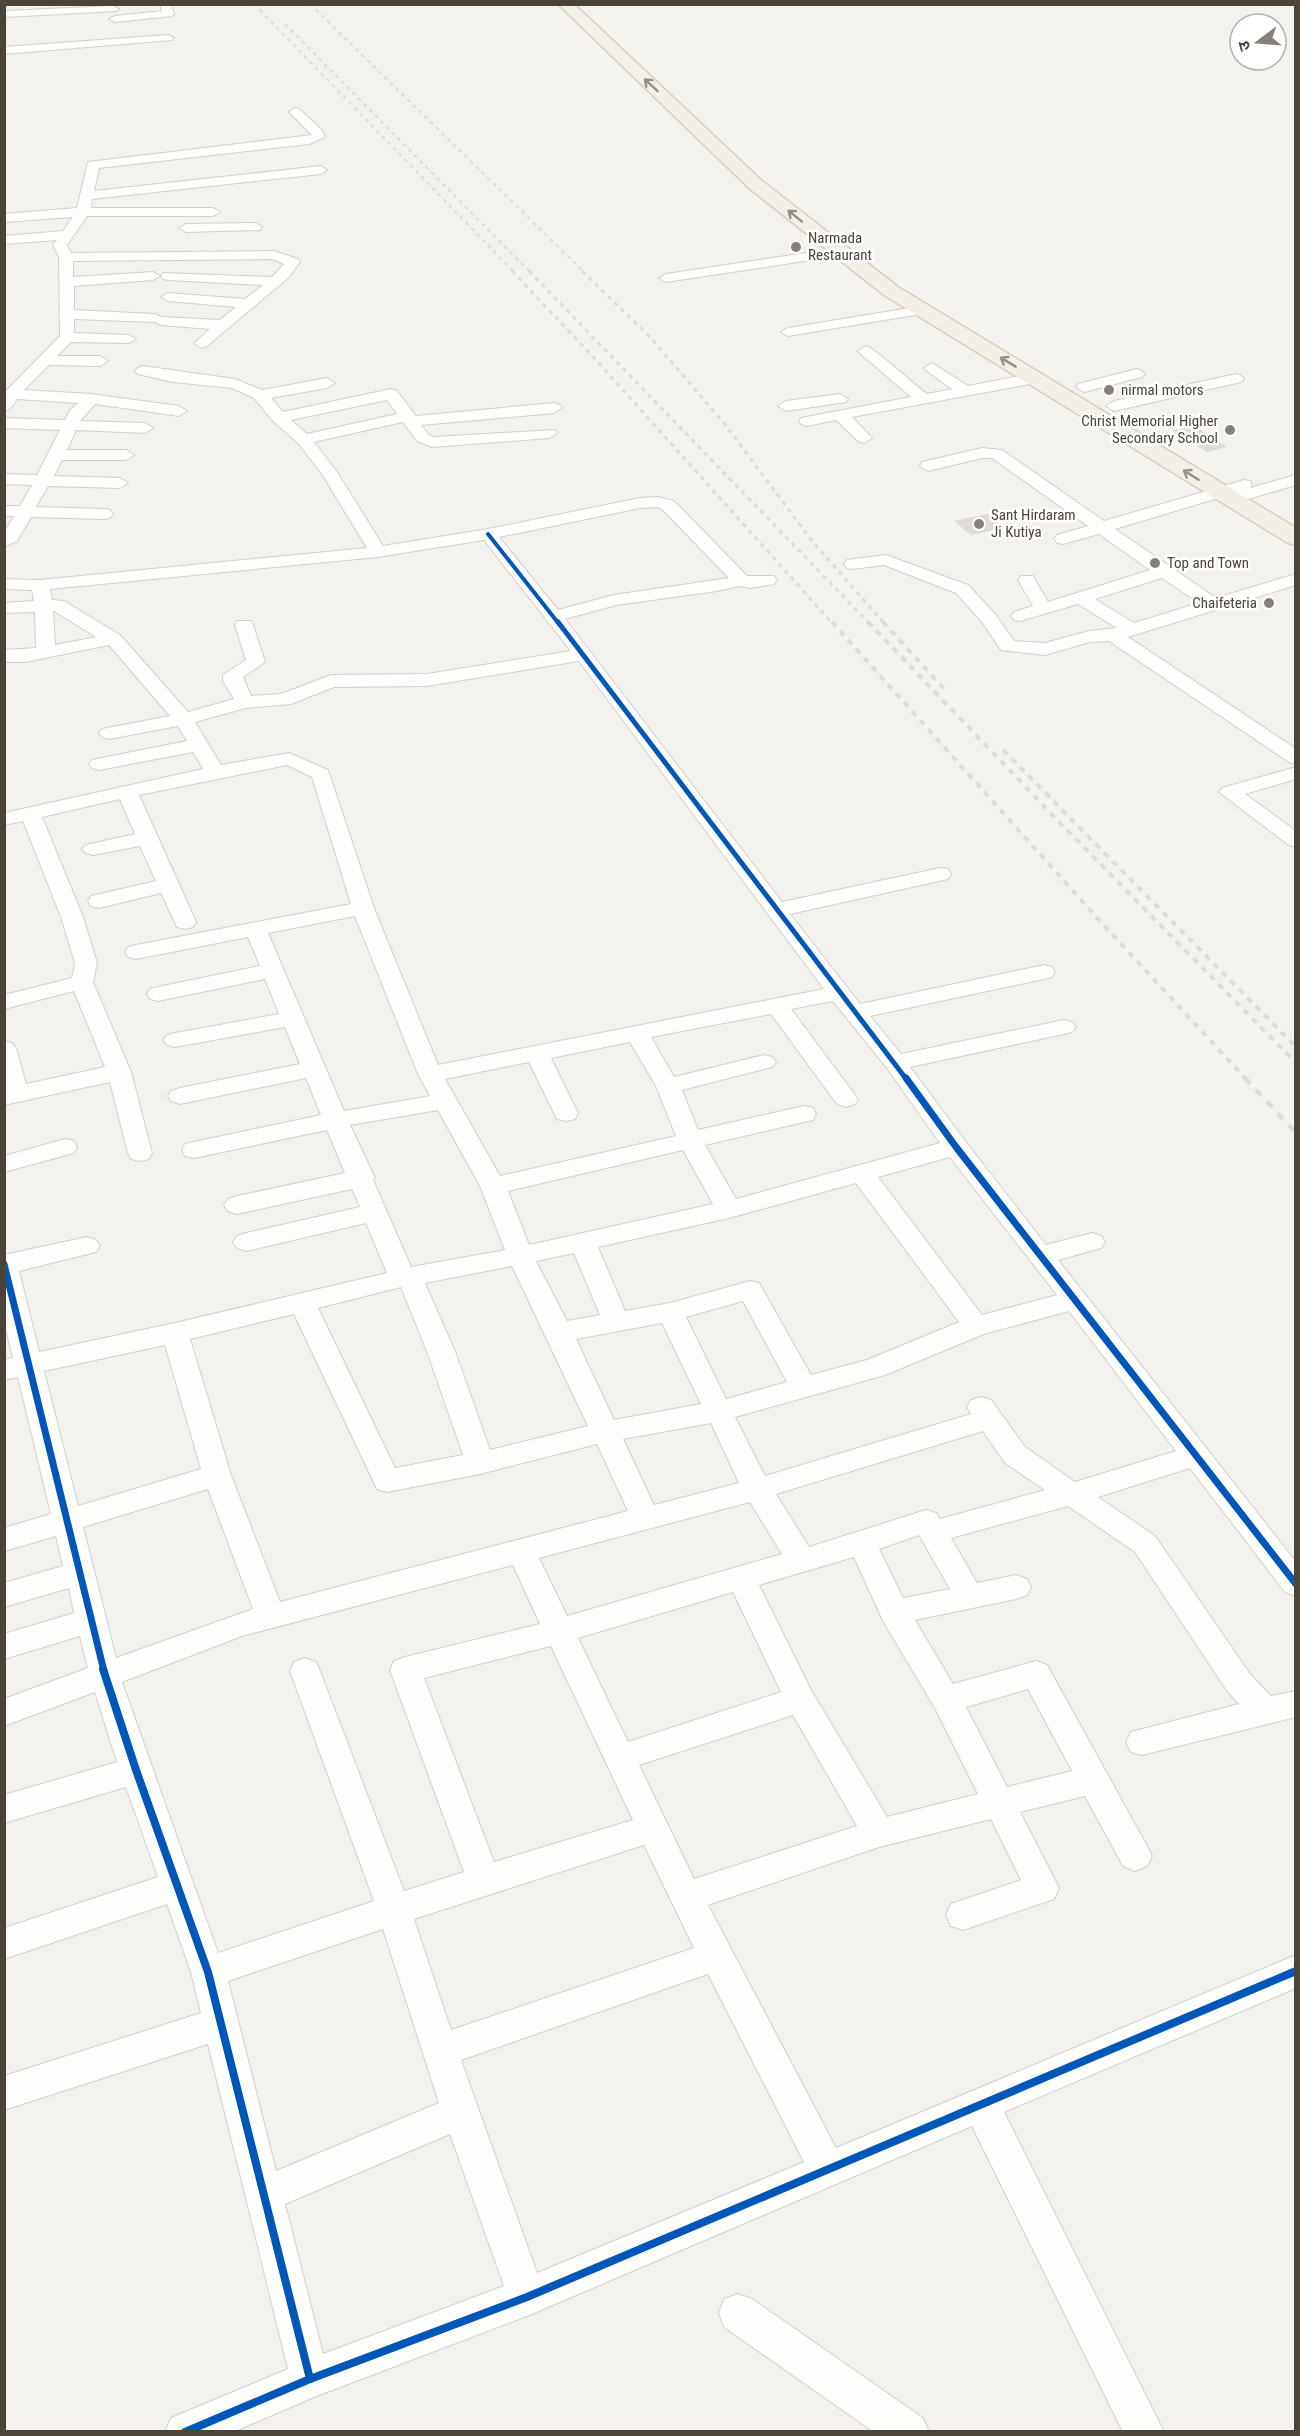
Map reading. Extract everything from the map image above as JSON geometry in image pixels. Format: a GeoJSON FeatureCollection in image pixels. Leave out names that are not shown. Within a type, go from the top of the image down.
{"type":"FeatureCollection","features":[{"type":"Feature","properties":{"kind":"main road"},"geometry":{"type":"LineString","coordinates":[[565,4],[755,184],[839,252],[1035,386],[1054,390],[1296,538]]}},
{"type":"Feature","properties":{"kind":"main road"},"geometry":{"type":"LineString","coordinates":[[586,4],[726,132]]}},
{"type":"Feature","properties":{"kind":"main road"},"geometry":{"type":"LineString","coordinates":[[741,146],[754,159]]}},
{"type":"Feature","properties":{"kind":"main road"},"geometry":{"type":"LineString","coordinates":[[921,288],[1134,418]]}},
{"type":"Feature","properties":{"kind":"main road"},"geometry":{"type":"LineString","coordinates":[[1227,474],[1276,503]]}},
{"type":"Feature","properties":{"kind":"street"},"geometry":{"type":"LineString","coordinates":[[11,11],[78,8],[168,14],[166,6]]}},
{"type":"Feature","properties":{"kind":"street"},"geometry":{"type":"LineString","coordinates":[[46,9],[46,23],[113,12]]}},
{"type":"Feature","properties":{"kind":"street"},"geometry":{"type":"LineString","coordinates":[[113,12],[114,43]]}},
{"type":"Feature","properties":{"kind":"street"},"geometry":{"type":"LineString","coordinates":[[4,51],[168,38]]}},
{"type":"Feature","properties":{"kind":"street"},"geometry":{"type":"LineString","coordinates":[[8,400],[66,338],[66,257],[60,245],[83,212],[93,165],[309,141],[319,137],[318,132],[296,112]]}},
{"type":"Feature","properties":{"kind":"street"},"geometry":{"type":"LineString","coordinates":[[86,195],[321,170]]}},
{"type":"Feature","properties":{"kind":"street"},"geometry":{"type":"LineString","coordinates":[[4,218],[83,212],[213,212]]}},
{"type":"Feature","properties":{"kind":"street"},"geometry":{"type":"LineString","coordinates":[[175,228],[255,227]]}},
{"type":"Feature","properties":{"kind":"street"},"geometry":{"type":"LineString","coordinates":[[4,240],[94,228]]}},
{"type":"Feature","properties":{"kind":"street"},"geometry":{"type":"LineString","coordinates":[[666,278],[839,252]]}},
{"type":"Feature","properties":{"kind":"street"},"geometry":{"type":"LineString","coordinates":[[66,257],[274,255],[293,262],[276,281],[202,343]]}},
{"type":"Feature","properties":{"kind":"street"},"geometry":{"type":"LineString","coordinates":[[67,282],[153,276]]}},
{"type":"Feature","properties":{"kind":"street"},"geometry":{"type":"LineString","coordinates":[[168,276],[276,281]]}},
{"type":"Feature","properties":{"kind":"street"},"geometry":{"type":"LineString","coordinates":[[168,297],[248,304]]}},
{"type":"Feature","properties":{"kind":"street"},"geometry":{"type":"LineString","coordinates":[[67,309],[120,301]]}},
{"type":"Feature","properties":{"kind":"street"},"geometry":{"type":"LineString","coordinates":[[67,309],[224,325]]}},
{"type":"Feature","properties":{"kind":"street"},"geometry":{"type":"LineString","coordinates":[[788,332],[922,310]]}},
{"type":"Feature","properties":{"kind":"street"},"geometry":{"type":"LineString","coordinates":[[48,338],[129,339]]}},
{"type":"Feature","properties":{"kind":"street"},"geometry":{"type":"LineString","coordinates":[[866,351],[887,371],[925,400]]}},
{"type":"Feature","properties":{"kind":"street"},"geometry":{"type":"LineString","coordinates":[[45,360],[100,361]]}},
{"type":"Feature","properties":{"kind":"street"},"geometry":{"type":"LineString","coordinates":[[932,368],[966,392]]}},
{"type":"Feature","properties":{"kind":"street"},"geometry":{"type":"LineString","coordinates":[[143,371],[236,384],[260,395],[279,418],[304,440],[329,472],[378,552]]}},
{"type":"Feature","properties":{"kind":"street"},"geometry":{"type":"LineString","coordinates":[[1084,387],[1137,374]]}},
{"type":"Feature","properties":{"kind":"street"},"geometry":{"type":"LineString","coordinates":[[1114,406],[1236,379]]}},
{"type":"Feature","properties":{"kind":"street"},"geometry":{"type":"LineString","coordinates":[[834,381],[849,398],[866,411]]}},
{"type":"Feature","properties":{"kind":"street"},"geometry":{"type":"LineString","coordinates":[[260,395],[327,383]]}},
{"type":"Feature","properties":{"kind":"street"},"geometry":{"type":"LineString","coordinates":[[807,421],[966,392],[1035,386]]}},
{"type":"Feature","properties":{"kind":"street"},"geometry":{"type":"LineString","coordinates":[[279,418],[391,394],[423,438],[432,442],[549,433]]}},
{"type":"Feature","properties":{"kind":"street"},"geometry":{"type":"LineString","coordinates":[[786,406],[849,398]]}},
{"type":"Feature","properties":{"kind":"street"},"geometry":{"type":"LineString","coordinates":[[8,400],[91,399],[179,411]]}},
{"type":"Feature","properties":{"kind":"street"},"geometry":{"type":"LineString","coordinates":[[4,542],[11,537],[43,481],[76,413],[91,399]]}},
{"type":"Feature","properties":{"kind":"street"},"geometry":{"type":"LineString","coordinates":[[304,440],[409,418],[470,409],[554,408]]}},
{"type":"Feature","properties":{"kind":"street"},"geometry":{"type":"LineString","coordinates":[[841,416],[864,438]]}},
{"type":"Feature","properties":{"kind":"street"},"geometry":{"type":"LineString","coordinates":[[4,423],[145,428]]}},
{"type":"Feature","properties":{"kind":"street"},"geometry":{"type":"LineString","coordinates":[[928,466],[982,453],[996,453],[1214,605]]}},
{"type":"Feature","properties":{"kind":"street"},"geometry":{"type":"LineString","coordinates":[[57,455],[126,456]]}},
{"type":"Feature","properties":{"kind":"street"},"geometry":{"type":"LineString","coordinates":[[4,479],[120,483]]}},
{"type":"Feature","properties":{"kind":"street"},"geometry":{"type":"LineString","coordinates":[[1063,539],[1250,488],[1296,480]]}},
{"type":"Feature","properties":{"kind":"street"},"geometry":{"type":"LineString","coordinates":[[4,584],[40,585],[378,552],[488,534],[640,503],[657,502],[668,505],[741,580],[750,583],[768,580]]}},
{"type":"Feature","properties":{"kind":"street"},"geometry":{"type":"LineString","coordinates":[[4,511],[104,514]]}},
{"type":"Feature","properties":{"kind":"street"},"geometry":{"type":"LineString","coordinates":[[488,534],[584,655],[839,993],[895,1063],[956,1147],[1296,1584]]}},
{"type":"Feature","properties":{"kind":"street"},"geometry":{"type":"LineString","coordinates":[[853,564],[886,560],[962,589],[989,618],[1008,646],[1045,649],[1089,637],[1113,635],[1132,630],[1296,579]]}},
{"type":"Feature","properties":{"kind":"street"},"geometry":{"type":"LineString","coordinates":[[1020,616],[1164,572]]}},
{"type":"Feature","properties":{"kind":"street"},"geometry":{"type":"LineString","coordinates":[[554,617],[614,600],[717,586],[741,580]]}},
{"type":"Feature","properties":{"kind":"street"},"geometry":{"type":"LineString","coordinates":[[1028,580],[1043,608]]}},
{"type":"Feature","properties":{"kind":"street"},"geometry":{"type":"LineString","coordinates":[[40,585],[44,605],[46,652]]}},
{"type":"Feature","properties":{"kind":"street"},"geometry":{"type":"LineString","coordinates":[[1080,597],[1132,630]]}},
{"type":"Feature","properties":{"kind":"street"},"geometry":{"type":"LineString","coordinates":[[4,608],[44,605],[62,607],[113,639],[184,719],[215,772]]}},
{"type":"Feature","properties":{"kind":"street"},"geometry":{"type":"LineString","coordinates":[[244,625],[256,662],[233,675],[233,681],[245,702]]}},
{"type":"Feature","properties":{"kind":"street"},"geometry":{"type":"LineString","coordinates":[[1113,635],[1296,758]]}},
{"type":"Feature","properties":{"kind":"street"},"geometry":{"type":"LineString","coordinates":[[4,656],[46,652],[113,639]]}},
{"type":"Feature","properties":{"kind":"street"},"geometry":{"type":"LineString","coordinates":[[109,733],[184,719],[245,702],[284,700],[331,681],[427,680],[584,655]]}},
{"type":"Feature","properties":{"kind":"street"},"geometry":{"type":"LineString","coordinates":[[99,764],[199,745]]}},
{"type":"Feature","properties":{"kind":"street"},"geometry":{"type":"LineString","coordinates":[[4,819],[215,772],[289,759],[321,774],[363,908],[430,1074],[493,1186],[520,1256],[559,1332],[645,1517]]}},
{"type":"Feature","properties":{"kind":"street"},"geometry":{"type":"LineString","coordinates":[[1294,838],[1229,792],[1296,773]]}},
{"type":"Feature","properties":{"kind":"street"},"geometry":{"type":"LineString","coordinates":[[128,792],[184,922]]}},
{"type":"Feature","properties":{"kind":"street"},"geometry":{"type":"LineString","coordinates":[[30,814],[72,916],[86,963],[82,982],[119,1072],[140,1153]]}},
{"type":"Feature","properties":{"kind":"street"},"geometry":{"type":"LineString","coordinates":[[93,849],[147,838]]}},
{"type":"Feature","properties":{"kind":"street"},"geometry":{"type":"LineString","coordinates":[[777,910],[940,874]]}},
{"type":"Feature","properties":{"kind":"street"},"geometry":{"type":"LineString","coordinates":[[99,901],[169,885]]}},
{"type":"Feature","properties":{"kind":"street"},"geometry":{"type":"LineString","coordinates":[[136,952],[363,908]]}},
{"type":"Feature","properties":{"kind":"street"},"geometry":{"type":"LineString","coordinates":[[255,928],[335,1120],[442,1354],[480,1462]]}},
{"type":"Feature","properties":{"kind":"street"},"geometry":{"type":"LineString","coordinates":[[158,994],[274,970]]}},
{"type":"Feature","properties":{"kind":"street"},"geometry":{"type":"LineString","coordinates":[[856,1012],[1044,972]]}},
{"type":"Feature","properties":{"kind":"street"},"geometry":{"type":"LineString","coordinates":[[4,1002],[82,982]]}},
{"type":"Feature","properties":{"kind":"street"},"geometry":{"type":"LineString","coordinates":[[430,1074],[839,993]]}},
{"type":"Feature","properties":{"kind":"street"},"geometry":{"type":"LineString","coordinates":[[776,1005],[846,1099]]}},
{"type":"Feature","properties":{"kind":"street"},"geometry":{"type":"LineString","coordinates":[[174,1040],[294,1018]]}},
{"type":"Feature","properties":{"kind":"street"},"geometry":{"type":"LineString","coordinates":[[895,1063],[1064,1027]]}},
{"type":"Feature","properties":{"kind":"street"},"geometry":{"type":"LineString","coordinates":[[637,1033],[668,1086],[691,1142],[729,1209]]}},
{"type":"Feature","properties":{"kind":"street"},"geometry":{"type":"LineString","coordinates":[[4,1048],[11,1095],[119,1072]]}},
{"type":"Feature","properties":{"kind":"street"},"geometry":{"type":"LineString","coordinates":[[537,1052],[566,1113]]}},
{"type":"Feature","properties":{"kind":"street"},"geometry":{"type":"LineString","coordinates":[[668,1086],[764,1062]]}},
{"type":"Feature","properties":{"kind":"street"},"geometry":{"type":"LineString","coordinates":[[180,1096],[314,1069]]}},
{"type":"Feature","properties":{"kind":"street"},"geometry":{"type":"LineString","coordinates":[[194,1150],[335,1120],[446,1101]]}},
{"type":"Feature","properties":{"kind":"street"},"geometry":{"type":"LineString","coordinates":[[493,1186],[804,1114]]}},
{"type":"Feature","properties":{"kind":"street"},"geometry":{"type":"LineString","coordinates":[[4,1164],[65,1147]]}},
{"type":"Feature","properties":{"kind":"street"},"geometry":{"type":"LineString","coordinates":[[16,1366],[175,1333],[406,1278],[520,1256],[729,1209],[956,1147]]}},
{"type":"Feature","properties":{"kind":"street"},"geometry":{"type":"LineString","coordinates":[[862,1173],[976,1326]]}},
{"type":"Feature","properties":{"kind":"street"},"geometry":{"type":"LineString","coordinates":[[237,1205],[362,1178]]}},
{"type":"Feature","properties":{"kind":"street"},"geometry":{"type":"LineString","coordinates":[[246,1242],[376,1212]]}},
{"type":"Feature","properties":{"kind":"street"},"geometry":{"type":"LineString","coordinates":[[583,1242],[616,1321]]}},
{"type":"Feature","properties":{"kind":"street"},"geometry":{"type":"LineString","coordinates":[[1042,1255],[1092,1242]]}},
{"type":"Feature","properties":{"kind":"street"},"geometry":{"type":"LineString","coordinates":[[87,1246],[5,1264],[16,1366],[67,1522],[105,1676],[208,1972],[310,2379]]}},
{"type":"Feature","properties":{"kind":"street"},"geometry":{"type":"LineString","coordinates":[[559,1332],[670,1312],[750,1290],[804,1387]]}},
{"type":"Feature","properties":{"kind":"street"},"geometry":{"type":"LineString","coordinates":[[302,1302],[387,1480],[480,1462],[605,1432],[719,1411],[875,1368],[976,1326],[1075,1300]]}},
{"type":"Feature","properties":{"kind":"street"},"geometry":{"type":"LineString","coordinates":[[670,1312],[757,1489],[801,1559]]}},
{"type":"Feature","properties":{"kind":"street"},"geometry":{"type":"LineString","coordinates":[[175,1333],[218,1475],[271,1617]]}},
{"type":"Feature","properties":{"kind":"street"},"geometry":{"type":"LineString","coordinates":[[4,1713],[238,1625],[757,1489],[985,1413],[1015,1455],[1074,1493],[1145,1544],[1239,1683],[1265,1711]]}},
{"type":"Feature","properties":{"kind":"street"},"geometry":{"type":"LineString","coordinates":[[932,1532],[1074,1493],[1197,1455]]}},
{"type":"Feature","properties":{"kind":"street"},"geometry":{"type":"LineString","coordinates":[[4,1540],[218,1475]]}},
{"type":"Feature","properties":{"kind":"street"},"geometry":{"type":"LineString","coordinates":[[484,1880],[405,1670],[560,1631],[862,1543],[926,1521],[970,1596]]}},
{"type":"Feature","properties":{"kind":"street"},"geometry":{"type":"LineString","coordinates":[[862,1543],[894,1612],[946,1699],[1042,1888],[963,1915]]}},
{"type":"Feature","properties":{"kind":"street"},"geometry":{"type":"LineString","coordinates":[[521,1551],[686,1897],[827,2169]]}},
{"type":"Feature","properties":{"kind":"street"},"geometry":{"type":"LineString","coordinates":[[4,1595],[80,1573]]}},
{"type":"Feature","properties":{"kind":"street"},"geometry":{"type":"LineString","coordinates":[[741,1578],[800,1699],[879,1833]]}},
{"type":"Feature","properties":{"kind":"street"},"geometry":{"type":"LineString","coordinates":[[894,1612],[1016,1587]]}},
{"type":"Feature","properties":{"kind":"street"},"geometry":{"type":"LineString","coordinates":[[4,1647],[92,1620]]}},
{"type":"Feature","properties":{"kind":"street"},"geometry":{"type":"LineString","coordinates":[[306,1671],[394,1909],[460,2112],[527,2297]]}},
{"type":"Feature","properties":{"kind":"street"},"geometry":{"type":"LineString","coordinates":[[946,1699],[1036,1674],[1135,1856]]}},
{"type":"Feature","properties":{"kind":"street"},"geometry":{"type":"LineString","coordinates":[[620,1758],[800,1699]]}},
{"type":"Feature","properties":{"kind":"street"},"geometry":{"type":"LineString","coordinates":[[1142,1742],[1296,1704]]}},
{"type":"Feature","properties":{"kind":"street"},"geometry":{"type":"LineString","coordinates":[[4,1809],[136,1770]]}},
{"type":"Feature","properties":{"kind":"street"},"geometry":{"type":"LineString","coordinates":[[686,1897],[879,1833],[1092,1780]]}},
{"type":"Feature","properties":{"kind":"street"},"geometry":{"type":"LineString","coordinates":[[208,1972],[394,1909],[652,1828]]}},
{"type":"Feature","properties":{"kind":"street"},"geometry":{"type":"LineString","coordinates":[[4,1944],[179,1885]]}},
{"type":"Feature","properties":{"kind":"street"},"geometry":{"type":"LineString","coordinates":[[441,2050],[716,1956]]}},
{"type":"Feature","properties":{"kind":"street"},"geometry":{"type":"LineString","coordinates":[[185,2432],[310,2379],[527,2297],[1296,1971]]}},
{"type":"Feature","properties":{"kind":"street"},"geometry":{"type":"LineString","coordinates":[[4,2093],[221,2023]]}},
{"type":"Feature","properties":{"kind":"street"},"geometry":{"type":"LineString","coordinates":[[981,2105],[1144,2432]]}},
{"type":"Feature","properties":{"kind":"street"},"geometry":{"type":"LineString","coordinates":[[263,2195],[460,2112]]}},
{"type":"Feature","properties":{"kind":"street"},"geometry":{"type":"LineString","coordinates":[[738,2313],[909,2432]]}},
{"type":"Feature","properties":{"kind":"building","name":"Christ Memorial Higher Secondary School"},"geometry":{"type":"Polygon","coordinates":[[[1193,425],[1227,447],[1207,452],[1172,431],[1193,425]]]}},
{"type":"Feature","properties":{"kind":"building","name":"Sant Hirdaram Ji Kutiya"},"geometry":{"type":"Polygon","coordinates":[[[987,514],[1004,528],[971,535],[954,521],[987,514]]]}},
{"type":"Feature","properties":{"kind":"railway"},"geometry":{"type":"LineString","coordinates":[[254,4],[514,272]]}},
{"type":"Feature","properties":{"kind":"railway"},"geometry":{"type":"LineString","coordinates":[[310,4],[584,272]]}},
{"type":"Feature","properties":{"kind":"railway"},"geometry":{"type":"LineString","coordinates":[[285,24],[530,272]]}},
{"type":"Feature","properties":{"kind":"railway"},"geometry":{"type":"LineString","coordinates":[[512,271],[597,361],[833,624]]}},
{"type":"Feature","properties":{"kind":"railway"},"geometry":{"type":"LineString","coordinates":[[529,271],[870,624]]}},
{"type":"Feature","properties":{"kind":"railway"},"geometry":{"type":"LineString","coordinates":[[582,271],[648,335],[724,423],[812,541],[885,624]]}},
{"type":"Feature","properties":{"kind":"railway"},"geometry":{"type":"LineString","coordinates":[[832,622],[1109,931],[1247,1080]]}},
{"type":"Feature","properties":{"kind":"railway"},"geometry":{"type":"LineString","coordinates":[[868,622],[1063,826],[1296,1063]]}},
{"type":"Feature","properties":{"kind":"railway"},"geometry":{"type":"LineString","coordinates":[[883,622],[947,692]]}},
{"type":"Feature","properties":{"kind":"railway"},"geometry":{"type":"LineString","coordinates":[[1003,750],[1296,1047]]}},
{"type":"Feature","properties":{"kind":"railway"},"geometry":{"type":"LineString","coordinates":[[1245,1078],[1296,1133]]}},
{"type":"Feature","properties":{"kind":"cycle path"},"geometry":{"type":"LineString","coordinates":[[488,534],[584,655],[839,993],[895,1063],[956,1147],[1296,1584]]}},
{"type":"Feature","properties":{"kind":"cycle path"},"geometry":{"type":"LineString","coordinates":[[4,1264],[105,1676],[208,1972],[310,2379]]}},
{"type":"Feature","properties":{"kind":"cycle path"},"geometry":{"type":"LineString","coordinates":[[185,2432],[310,2379],[527,2297],[1296,1971]]}},
{"type":"Feature","properties":{"kind":"place","name":"Narmada Restaurant"},"geometry":{"type":"Point","coordinates":[796,247]}},
{"type":"Feature","properties":{"kind":"place","name":"nirmal motors"},"geometry":{"type":"Point","coordinates":[1109,390]}},
{"type":"Feature","properties":{"kind":"place","name":"Christ Memorial Higher Secondary School"},"geometry":{"type":"Point","coordinates":[1230,430]}},
{"type":"Feature","properties":{"kind":"place","name":"Sant Hirdaram Ji Kutiya"},"geometry":{"type":"Point","coordinates":[979,524]}},
{"type":"Feature","properties":{"kind":"place","name":"Top and Town"},"geometry":{"type":"Point","coordinates":[1155,563]}},
{"type":"Feature","properties":{"kind":"place","name":"Chaifeteria"},"geometry":{"type":"Point","coordinates":[1269,603]}}]}
